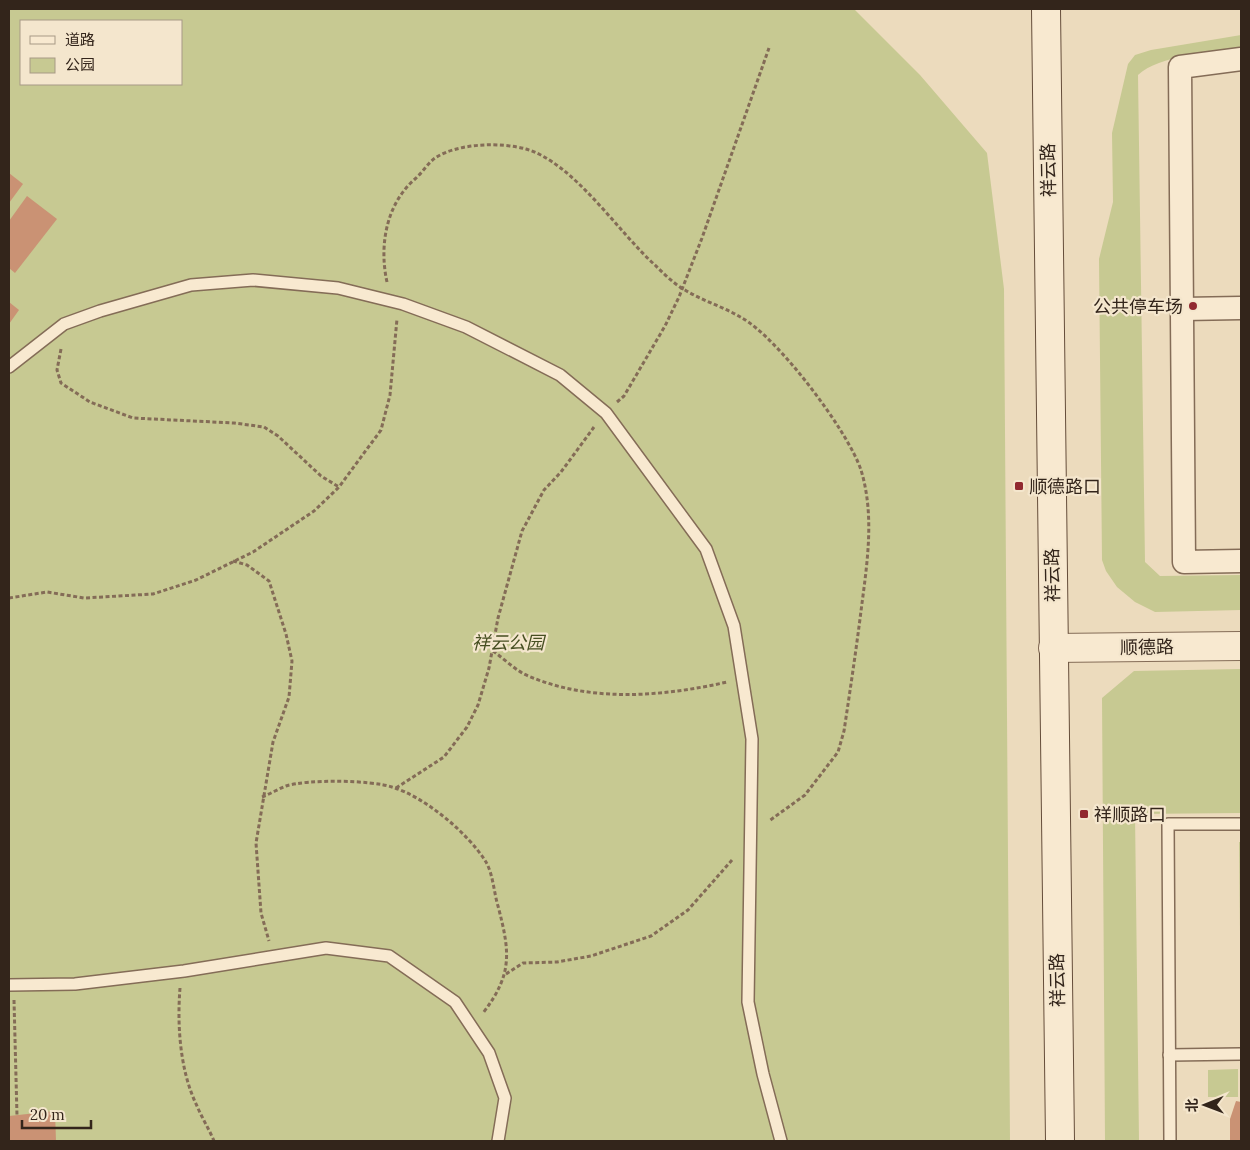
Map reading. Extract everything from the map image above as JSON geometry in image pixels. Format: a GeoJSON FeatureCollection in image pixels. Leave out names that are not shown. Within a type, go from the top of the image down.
{"type":"FeatureCollection","features":[{"type":"Feature","properties":{"kind":"main road","name":"祥云路"},"geometry":{"type":"LineString","coordinates":[[1046,9],[1060,1141]]}},
{"type":"Feature","properties":{"kind":"main road","name":"顺德路"},"geometry":{"type":"LineString","coordinates":[[1053,648],[1241,646]]}},
{"type":"Feature","properties":{"kind":"street"},"geometry":{"type":"LineString","coordinates":[[1241,59],[1180,67],[1184,562],[1241,562]]}},
{"type":"Feature","properties":{"kind":"street"},"geometry":{"type":"LineString","coordinates":[[1183,309],[1241,308]]}},
{"type":"Feature","properties":{"kind":"lane"},"geometry":{"type":"LineString","coordinates":[[9,367],[64,324],[100,310],[191,285],[253,280],[338,288],[391,301],[466,327],[560,375],[606,413],[706,549],[734,626],[752,740],[748,1002],[763,1074],[781,1141]]}},
{"type":"Feature","properties":{"kind":"lane"},"geometry":{"type":"LineString","coordinates":[[1170,1141],[1168,824],[1241,824]]}},
{"type":"Feature","properties":{"kind":"lane"},"geometry":{"type":"LineString","coordinates":[[11,985],[75,984],[184,971],[326,948],[389,956],[455,1002],[490,1053],[505,1098],[498,1141]]}},
{"type":"Feature","properties":{"kind":"lane"},"geometry":{"type":"LineString","coordinates":[[1169,1055],[1241,1054]]}},
{"type":"Feature","properties":{"kind":"path"},"geometry":{"type":"LineString","coordinates":[[396,788],[444,757],[467,727],[478,705],[493,651],[498,618],[522,531],[544,490],[561,472],[606,413],[624,396],[665,326],[702,238],[769,48]]}},
{"type":"Feature","properties":{"kind":"path"},"geometry":{"type":"LineString","coordinates":[[9,598],[47,592],[84,598],[154,594],[196,580],[253,552],[314,511],[339,487],[381,430],[390,395],[397,333],[397,314],[391,301],[382,256],[393,206],[409,184],[434,159],[452,151],[497,146],[524,149],[541,155],[564,172],[582,186],[629,241],[682,289],[744,319],[786,358],[818,397],[840,430],[860,469],[867,497],[868,561],[844,732],[838,752],[804,795],[773,816],[688,910],[651,936],[591,956],[558,962],[523,964],[506,974]]}},
{"type":"Feature","properties":{"kind":"path"},"geometry":{"type":"LineString","coordinates":[[64,324],[63,341],[57,370],[61,382],[90,402],[133,418],[234,422],[264,428],[278,436],[321,476],[339,487]]}},
{"type":"Feature","properties":{"kind":"path"},"geometry":{"type":"LineString","coordinates":[[232,561],[247,565],[269,581],[286,634],[292,661],[290,698],[272,742],[256,843],[260,913],[275,956]]}},
{"type":"Feature","properties":{"kind":"path"},"geometry":{"type":"LineString","coordinates":[[493,651],[522,673],[546,682],[624,696],[679,692],[742,679]]}},
{"type":"Feature","properties":{"kind":"path"},"geometry":{"type":"LineString","coordinates":[[262,797],[287,786],[320,782],[366,783],[396,788],[420,801],[465,835],[487,864],[508,952],[506,974],[492,1001],[472,1027]]}},
{"type":"Feature","properties":{"kind":"path"},"geometry":{"type":"LineString","coordinates":[[184,971],[180,982],[179,1005],[186,1075],[197,1107],[214,1141]]}},
{"type":"Feature","properties":{"kind":"path"},"geometry":{"type":"LineString","coordinates":[[11,985],[17,1116]]}},
{"type":"Feature","properties":{"kind":"green space","name":"祥云公园"},"geometry":{"type":"Polygon","coordinates":[[[9,9],[854,9],[920,75],[987,153],[1004,289],[1010,1141],[9,1141],[9,9]]]}},
{"type":"Feature","properties":{"kind":"green space"},"geometry":{"type":"Polygon","coordinates":[[[1241,35],[1241,49],[1202,53],[1172,59],[1147,68],[1138,75],[1145,562],[1160,576],[1241,575],[1241,610],[1155,612],[1135,602],[1117,587],[1106,571],[1102,560],[1099,259],[1113,202],[1112,133],[1128,64],[1135,55],[1151,50],[1241,35]]]}},
{"type":"Feature","properties":{"kind":"green space"},"geometry":{"type":"Polygon","coordinates":[[[1241,669],[1241,813],[1135,814],[1139,1141],[1105,1141],[1102,698],[1134,671],[1241,669]]]}},
{"type":"Feature","properties":{"kind":"green space"},"geometry":{"type":"Polygon","coordinates":[[[1239,842],[1241,842],[1241,1025],[1239,842]]]}},
{"type":"Feature","properties":{"kind":"green space"},"geometry":{"type":"Polygon","coordinates":[[[1238,1069],[1238,1097],[1208,1097],[1208,1070],[1238,1069]]]}},
{"type":"Feature","properties":{"kind":"building"},"geometry":{"type":"Polygon","coordinates":[[[9,173],[23,184],[9,203],[9,173]]]}},
{"type":"Feature","properties":{"kind":"building"},"geometry":{"type":"Polygon","coordinates":[[[27,196],[57,219],[15,273],[9,268],[9,221],[27,196]]]}},
{"type":"Feature","properties":{"kind":"building"},"geometry":{"type":"Polygon","coordinates":[[[9,302],[19,310],[9,324],[9,302]]]}},
{"type":"Feature","properties":{"kind":"building"},"geometry":{"type":"Polygon","coordinates":[[[1236,1101],[1241,1102],[1241,1141],[1230,1141],[1230,1119],[1236,1101]]]}},
{"type":"Feature","properties":{"kind":"building"},"geometry":{"type":"Polygon","coordinates":[[[55,1111],[56,1141],[9,1141],[9,1116],[55,1111]]]}},
{"type":"Feature","properties":{"kind":"place","name":"公共停车场"},"geometry":{"type":"Point","coordinates":[1193,306]}},
{"type":"Feature","properties":{"kind":"place","name":"顺德路口"},"geometry":{"type":"Point","coordinates":[1019,486]}},
{"type":"Feature","properties":{"kind":"place","name":"祥顺路口"},"geometry":{"type":"Point","coordinates":[1084,814]}}]}
